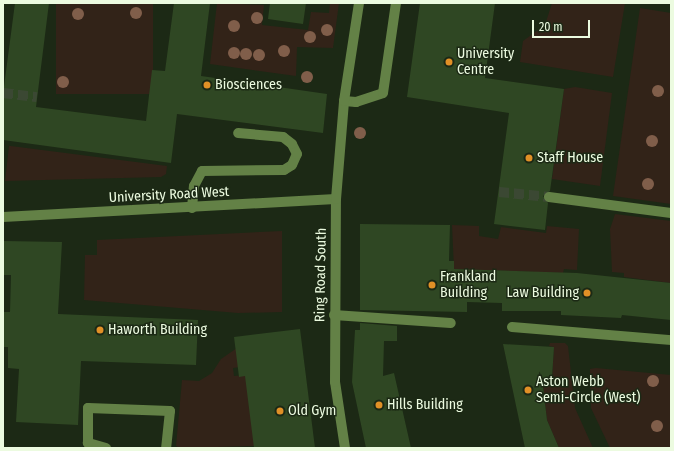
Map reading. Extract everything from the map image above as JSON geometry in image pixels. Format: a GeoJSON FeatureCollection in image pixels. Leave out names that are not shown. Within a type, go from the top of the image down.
{"type":"FeatureCollection","features":[{"type":"Feature","properties":{"kind":"street","name":"Ring Road South"},"geometry":{"type":"LineString","coordinates":[[345,448],[335,382],[334,315],[336,200],[344,101],[359,3]]}},
{"type":"Feature","properties":{"kind":"street"},"geometry":{"type":"LineString","coordinates":[[344,101],[356,102],[384,93],[396,3]]}},
{"type":"Feature","properties":{"kind":"street"},"geometry":{"type":"LineString","coordinates":[[192,208],[194,186],[202,170],[284,170],[292,165],[297,154],[292,144],[283,137],[238,133]]}},
{"type":"Feature","properties":{"kind":"street"},"geometry":{"type":"LineString","coordinates":[[549,197],[671,213]]}},
{"type":"Feature","properties":{"kind":"street","name":"University Road West"},"geometry":{"type":"LineString","coordinates":[[3,217],[336,200]]}},
{"type":"Feature","properties":{"kind":"street"},"geometry":{"type":"LineString","coordinates":[[334,315],[451,323]]}},
{"type":"Feature","properties":{"kind":"street"},"geometry":{"type":"LineString","coordinates":[[512,327],[671,340]]}},
{"type":"Feature","properties":{"kind":"street"},"geometry":{"type":"LineString","coordinates":[[106,448],[88,443],[88,408],[170,411],[166,448]]}},
{"type":"Feature","properties":{"kind":"shaded area"},"geometry":{"type":"Polygon","coordinates":[[[56,3],[153,3],[153,94],[56,94],[56,3]]]}},
{"type":"Feature","properties":{"kind":"shaded area"},"geometry":{"type":"Polygon","coordinates":[[[217,3],[264,5],[262,25],[308,30],[311,12],[329,13],[330,3],[339,3],[333,48],[297,47],[296,76],[210,64],[217,3]]]}},
{"type":"Feature","properties":{"kind":"shaded area"},"geometry":{"type":"Polygon","coordinates":[[[552,3],[625,3],[613,77],[520,62],[523,41],[545,25],[552,3]]]}},
{"type":"Feature","properties":{"kind":"shaded area"},"geometry":{"type":"Polygon","coordinates":[[[640,8],[671,13],[671,204],[613,196],[640,8]]]}},
{"type":"Feature","properties":{"kind":"shaded area"},"geometry":{"type":"Polygon","coordinates":[[[575,87],[612,93],[600,186],[552,179],[564,89],[575,87]]]}},
{"type":"Feature","properties":{"kind":"shaded area"},"geometry":{"type":"Polygon","coordinates":[[[3,145],[167,166],[166,174],[161,177],[5,181],[9,146],[3,145]]]}},
{"type":"Feature","properties":{"kind":"shaded area"},"geometry":{"type":"Polygon","coordinates":[[[615,214],[671,221],[671,283],[624,277],[624,273],[612,272],[610,229],[615,214]]]}},
{"type":"Feature","properties":{"kind":"shaded area"},"geometry":{"type":"Polygon","coordinates":[[[452,225],[479,226],[479,236],[498,239],[501,227],[546,233],[547,226],[579,229],[577,270],[564,269],[563,273],[454,269],[452,225]]]}},
{"type":"Feature","properties":{"kind":"shaded area"},"geometry":{"type":"Polygon","coordinates":[[[282,231],[282,312],[238,313],[84,300],[85,255],[97,255],[97,240],[282,231]]]}},
{"type":"Feature","properties":{"kind":"shaded area"},"geometry":{"type":"Polygon","coordinates":[[[550,343],[565,343],[568,346],[575,408],[593,448],[559,448],[547,420],[542,378],[552,378],[554,347],[549,346],[550,343]]]}},
{"type":"Feature","properties":{"kind":"shaded area"},"geometry":{"type":"Polygon","coordinates":[[[237,348],[240,367],[233,368],[234,376],[246,375],[255,446],[179,448],[176,446],[182,380],[199,381],[212,373],[221,359],[237,348]]]}},
{"type":"Feature","properties":{"kind":"shaded area"},"geometry":{"type":"Polygon","coordinates":[[[596,368],[671,375],[671,448],[610,448],[591,408],[590,369],[596,368]]]}},
{"type":"Feature","properties":{"kind":"building","name":"Biosciences"},"geometry":{"type":"Polygon","coordinates":[[[15,3],[49,3],[36,107],[146,121],[152,70],[165,71],[174,3],[210,3],[201,76],[327,94],[323,133],[177,114],[171,163],[3,140],[3,94],[15,3]]]}},
{"type":"Feature","properties":{"kind":"building"},"geometry":{"type":"Polygon","coordinates":[[[270,3],[306,3],[303,24],[268,19],[270,3]]]}},
{"type":"Feature","properties":{"kind":"building"},"geometry":{"type":"Polygon","coordinates":[[[420,3],[495,3],[485,78],[564,89],[550,191],[543,196],[548,203],[545,230],[494,224],[509,113],[407,97],[420,3]]]}},
{"type":"Feature","properties":{"kind":"building"},"geometry":{"type":"Polygon","coordinates":[[[360,224],[450,225],[449,261],[454,261],[454,269],[577,273],[671,283],[671,320],[622,315],[621,318],[561,315],[561,311],[502,311],[502,303],[467,302],[467,312],[360,310],[360,224]]]}},
{"type":"Feature","properties":{"kind":"building","name":"Haworth Building"},"geometry":{"type":"Polygon","coordinates":[[[3,241],[62,242],[58,314],[198,320],[196,365],[81,361],[78,425],[16,422],[19,369],[8,368],[8,347],[3,347],[3,312],[10,312],[11,275],[3,275],[3,241]]]}},
{"type":"Feature","properties":{"kind":"building","name":"Hills Building"},"geometry":{"type":"Polygon","coordinates":[[[360,323],[397,326],[397,341],[384,341],[383,376],[394,373],[411,448],[366,448],[352,382],[355,330],[360,330],[360,323]]]}},
{"type":"Feature","properties":{"kind":"building","name":"Old Gym"},"geometry":{"type":"Polygon","coordinates":[[[300,329],[315,448],[254,448],[245,376],[239,377],[234,337],[300,329]]]}},
{"type":"Feature","properties":{"kind":"building","name":"Aston Webb Semi-Circle (West)"},"geometry":{"type":"Polygon","coordinates":[[[503,344],[554,347],[552,378],[542,378],[547,420],[559,448],[525,448],[503,344]]]}},
{"type":"Feature","properties":{"kind":"tunnel"},"geometry":{"type":"LineString","coordinates":[[3,93],[37,97]]}},
{"type":"Feature","properties":{"kind":"tunnel"},"geometry":{"type":"LineString","coordinates":[[499,192],[549,197]]}},
{"type":"Feature","properties":{"kind":"place","name":"University Centre"},"geometry":{"type":"Point","coordinates":[449,62]}},
{"type":"Feature","properties":{"kind":"place","name":"Biosciences"},"geometry":{"type":"Point","coordinates":[207,85]}},
{"type":"Feature","properties":{"kind":"place","name":"Staff House"},"geometry":{"type":"Point","coordinates":[529,158]}},
{"type":"Feature","properties":{"kind":"place","name":"Frankland Building"},"geometry":{"type":"Point","coordinates":[432,285]}},
{"type":"Feature","properties":{"kind":"place","name":"Law Building"},"geometry":{"type":"Point","coordinates":[587,293]}},
{"type":"Feature","properties":{"kind":"place","name":"Haworth Building"},"geometry":{"type":"Point","coordinates":[100,330]}},
{"type":"Feature","properties":{"kind":"place","name":"Aston Webb Semi-Circle (West)"},"geometry":{"type":"Point","coordinates":[528,390]}},
{"type":"Feature","properties":{"kind":"place","name":"Hills Building"},"geometry":{"type":"Point","coordinates":[379,405]}},
{"type":"Feature","properties":{"kind":"place","name":"Old Gym"},"geometry":{"type":"Point","coordinates":[280,411]}}]}
